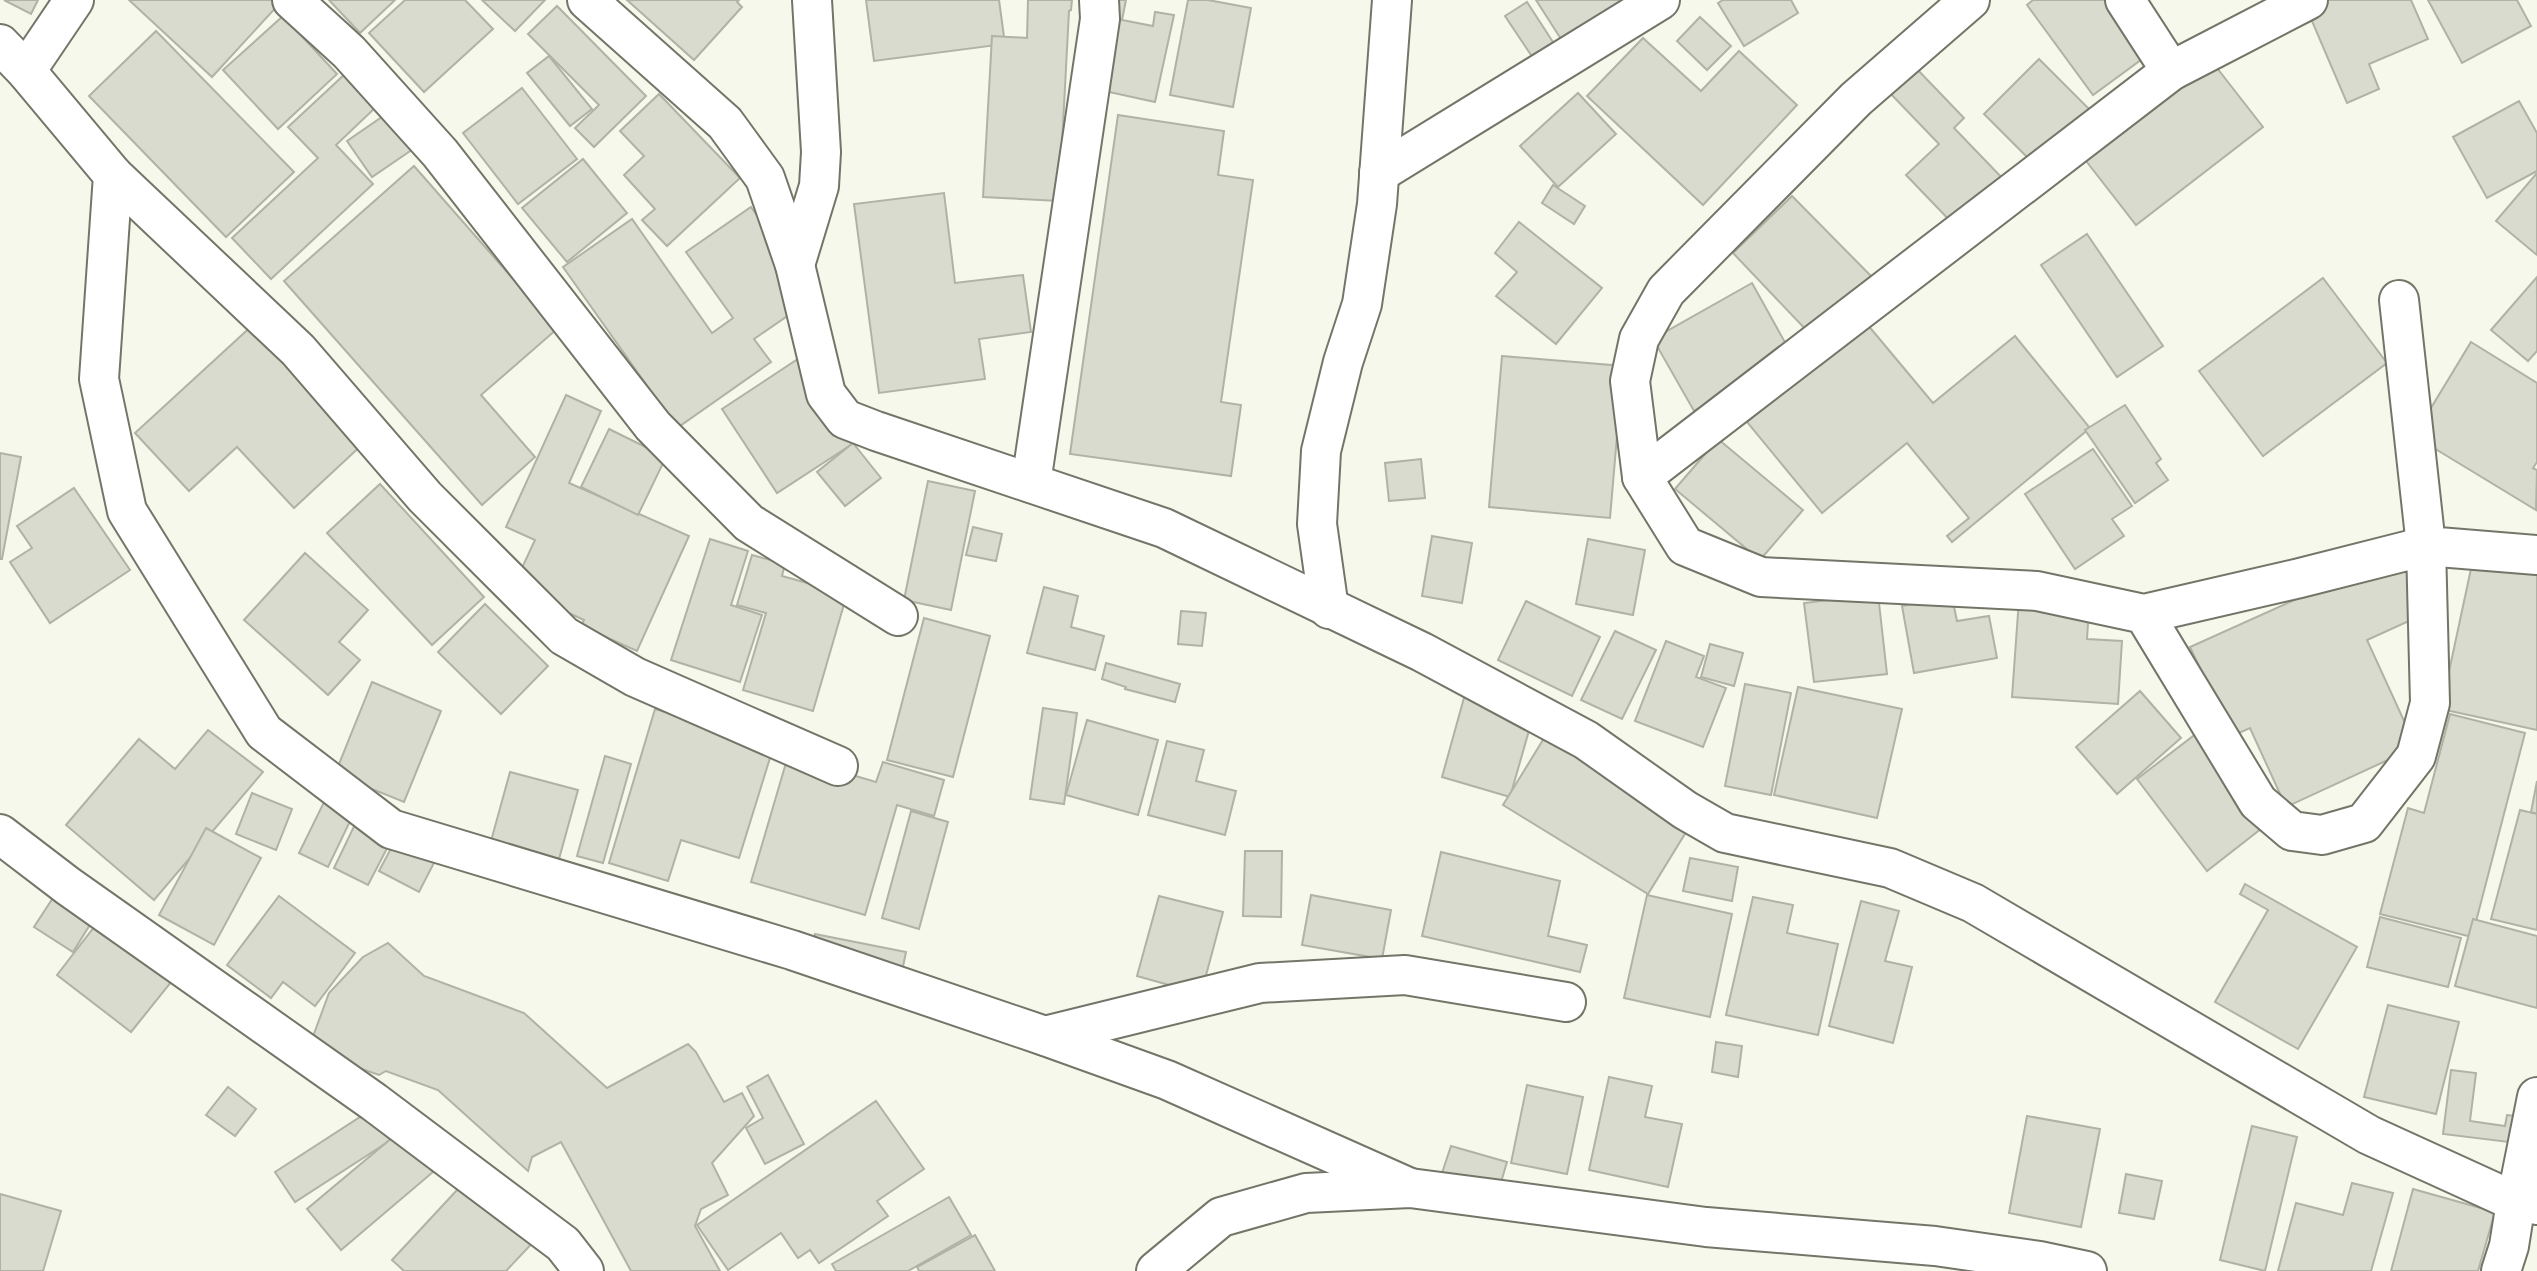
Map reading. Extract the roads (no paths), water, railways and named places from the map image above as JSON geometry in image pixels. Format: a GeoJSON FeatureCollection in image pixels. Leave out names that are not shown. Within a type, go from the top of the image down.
{"type":"FeatureCollection","features":[{"type":"Feature","properties":{"kind":"street"},"geometry":{"type":"LineString","coordinates":[[26,71],[74,0]]}},
{"type":"Feature","properties":{"kind":"street"},"geometry":{"type":"LineString","coordinates":[[292,0],[349,52],[440,153],[662,436],[749,523],[898,616]]}},
{"type":"Feature","properties":{"kind":"street"},"geometry":{"type":"LineString","coordinates":[[587,0],[726,123],[765,178],[795,265],[826,394],[845,419],[1164,528],[1422,652],[1586,740],[1685,810],[1726,833],[1890,868],[1973,903],[2369,1135],[2526,1204]]}},
{"type":"Feature","properties":{"kind":"street"},"geometry":{"type":"LineString","coordinates":[[795,265],[819,186],[821,152],[812,0]]}},
{"type":"Feature","properties":{"kind":"street"},"geometry":{"type":"LineString","coordinates":[[1031,483],[1100,19],[1099,0]]}},
{"type":"Feature","properties":{"kind":"street"},"geometry":{"type":"LineString","coordinates":[[1329,609],[1317,524],[1321,451],[1343,362],[1362,304],[1377,204],[1392,0]]}},
{"type":"Feature","properties":{"kind":"street"},"geometry":{"type":"LineString","coordinates":[[1379,173],[1660,0]]}},
{"type":"Feature","properties":{"kind":"street"},"geometry":{"type":"LineString","coordinates":[[1970,0],[1856,99],[1665,291],[1639,339],[1630,381],[1642,477],[1685,546],[1761,577],[2037,591],[2144,614],[2426,546],[2537,555]]}},
{"type":"Feature","properties":{"kind":"street"},"geometry":{"type":"LineString","coordinates":[[2125,0],[2171,71]]}},
{"type":"Feature","properties":{"kind":"street"},"geometry":{"type":"LineString","coordinates":[[1642,477],[2171,71],[2308,0]]}},
{"type":"Feature","properties":{"kind":"street"},"geometry":{"type":"LineString","coordinates":[[0,44],[26,71],[113,176],[298,350],[425,497],[564,636],[635,677],[838,766]]}},
{"type":"Feature","properties":{"kind":"street"},"geometry":{"type":"LineString","coordinates":[[113,176],[99,379],[127,511],[264,732],[391,829],[792,950],[1045,1036],[1167,1080],[1410,1188]]}},
{"type":"Feature","properties":{"kind":"street"},"geometry":{"type":"LineString","coordinates":[[2144,614],[2258,802],[2292,831],[2322,835],[2364,823],[2416,755],[2430,703],[2426,546],[2399,300]]}},
{"type":"Feature","properties":{"kind":"street"},"geometry":{"type":"LineString","coordinates":[[0,834],[68,886],[397,1118],[563,1244],[584,1271]]}},
{"type":"Feature","properties":{"kind":"street"},"geometry":{"type":"LineString","coordinates":[[1045,1036],[1260,983],[1405,975],[1566,1002]]}},
{"type":"Feature","properties":{"kind":"street"},"geometry":{"type":"LineString","coordinates":[[2501,1271],[2526,1204],[2537,1097]]}},
{"type":"Feature","properties":{"kind":"street"},"geometry":{"type":"LineString","coordinates":[[1156,1271],[1221,1217],[1306,1193],[1410,1188],[1706,1227],[1935,1246],[2040,1261],[2087,1271]]}}]}
